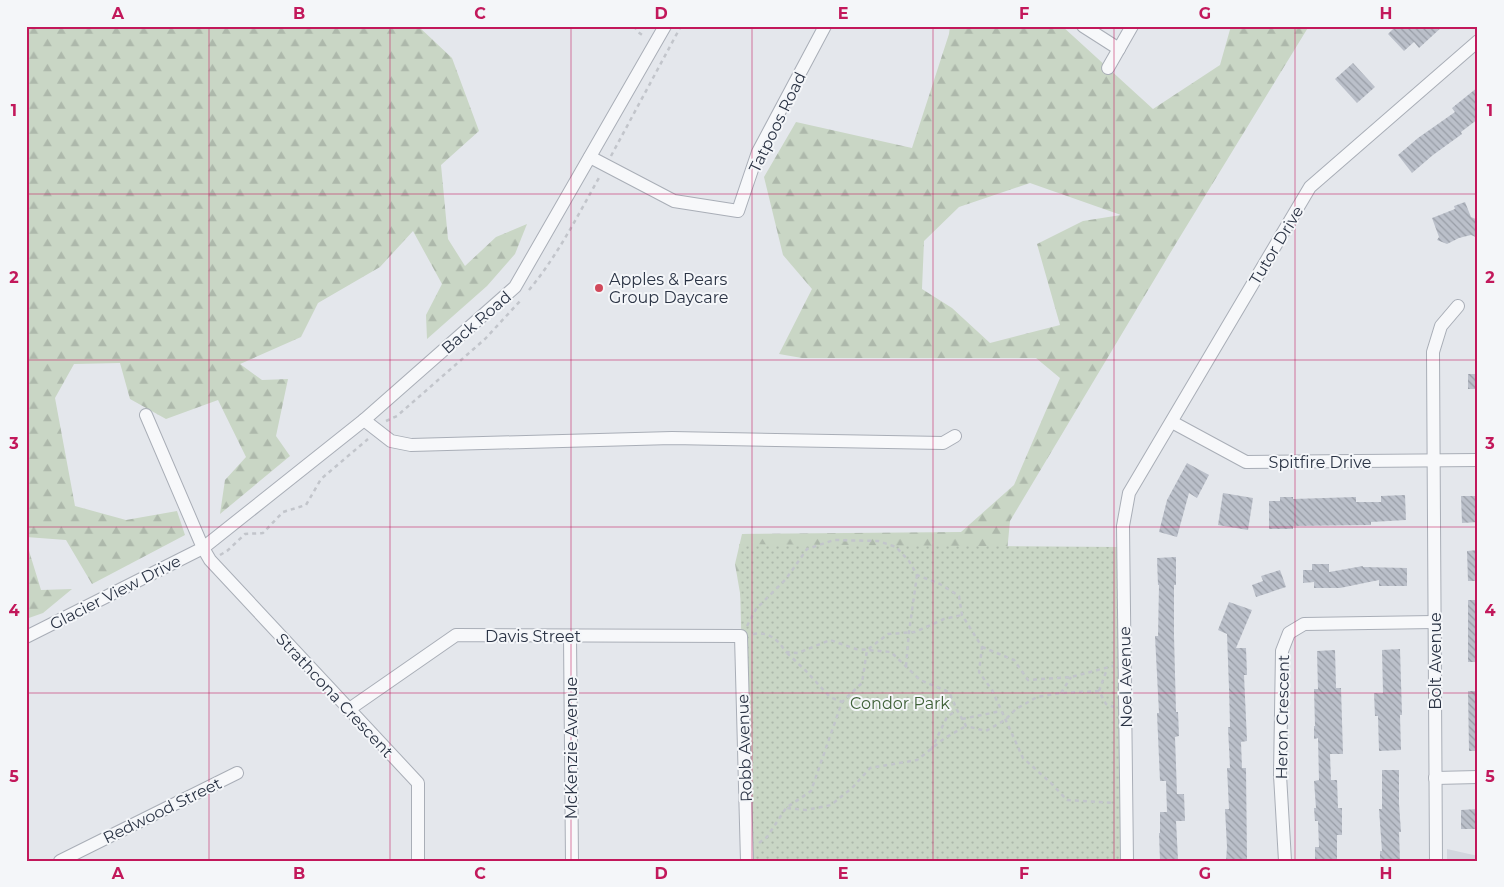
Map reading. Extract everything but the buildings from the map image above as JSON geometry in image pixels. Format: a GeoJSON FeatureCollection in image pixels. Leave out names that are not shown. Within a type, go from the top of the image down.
{"type":"FeatureCollection","features":[{"type":"Feature","properties":{"kind":"street","name":"Back Road"},"geometry":{"type":"LineString","coordinates":[[203,548],[364,420],[515,287],[666,26]]}},
{"type":"Feature","properties":{"kind":"street","name":"Tatpoos Road"},"geometry":{"type":"LineString","coordinates":[[590,157],[674,201],[738,211],[758,152],[825,26]]}},
{"type":"Feature","properties":{"kind":"street"},"geometry":{"type":"LineString","coordinates":[[1083,26],[1119,49]]}},
{"type":"Feature","properties":{"kind":"street"},"geometry":{"type":"LineString","coordinates":[[1108,68],[1132,26]]}},
{"type":"Feature","properties":{"kind":"street","name":"Tutor Drive"},"geometry":{"type":"LineString","coordinates":[[1129,493],[1310,187],[1478,41]]}},
{"type":"Feature","properties":{"kind":"street","name":"Bolt Avenue"},"geometry":{"type":"LineString","coordinates":[[1436,861],[1433,352],[1441,326],[1458,306]]}},
{"type":"Feature","properties":{"kind":"street","name":"Strathcona Crescent"},"geometry":{"type":"LineString","coordinates":[[146,415],[203,548],[210,560],[418,783],[418,861]]}},
{"type":"Feature","properties":{"kind":"street"},"geometry":{"type":"LineString","coordinates":[[364,420],[390,441],[411,445],[672,438],[943,442],[954,436]]}},
{"type":"Feature","properties":{"kind":"street","name":"Spitfire Drive"},"geometry":{"type":"LineString","coordinates":[[1172,422],[1246,462],[1478,460]]}},
{"type":"Feature","properties":{"kind":"street","name":"Noel Avenue"},"geometry":{"type":"LineString","coordinates":[[1127,861],[1123,526],[1129,493]]}},
{"type":"Feature","properties":{"kind":"street","name":"Glacier View Drive"},"geometry":{"type":"LineString","coordinates":[[26,637],[203,548]]}},
{"type":"Feature","properties":{"kind":"street","name":"Heron Crescent"},"geometry":{"type":"LineString","coordinates":[[1285,861],[1280,775],[1282,651],[1289,633],[1304,624],[1434,622]]}},
{"type":"Feature","properties":{"kind":"street","name":"Davis Street"},"geometry":{"type":"LineString","coordinates":[[348,710],[456,635],[741,636]]}},
{"type":"Feature","properties":{"kind":"street","name":"McKenzie Avenue"},"geometry":{"type":"LineString","coordinates":[[570,636],[572,861]]}},
{"type":"Feature","properties":{"kind":"street","name":"Robb Avenue"},"geometry":{"type":"LineString","coordinates":[[741,636],[747,857]]}},
{"type":"Feature","properties":{"kind":"street","name":"Redwood Street"},"geometry":{"type":"LineString","coordinates":[[60,861],[86,855],[237,773]]}},
{"type":"Feature","properties":{"kind":"street"},"geometry":{"type":"LineString","coordinates":[[1435,778],[1478,776]]}},
{"type":"Feature","properties":{"kind":"path"},"geometry":{"type":"LineString","coordinates":[[605,166],[681,26]]}},
{"type":"Feature","properties":{"kind":"path"},"geometry":{"type":"LineString","coordinates":[[741,636],[756,609],[786,579],[807,549],[834,540],[878,541],[896,547],[910,561],[917,576],[906,666]]}},
{"type":"Feature","properties":{"kind":"path"},"geometry":{"type":"LineString","coordinates":[[917,576],[940,584],[959,596],[962,615],[982,647],[1014,660],[1028,680],[1071,677],[1125,662]]}},
{"type":"Feature","properties":{"kind":"path"},"geometry":{"type":"LineString","coordinates":[[747,857],[767,837],[786,808],[811,791],[842,702],[862,683],[867,650],[888,634],[915,632],[944,619],[962,615]]}},
{"type":"Feature","properties":{"kind":"path"},"geometry":{"type":"LineString","coordinates":[[741,636],[760,633],[777,639],[786,652],[830,697],[842,702]]}},
{"type":"Feature","properties":{"kind":"path"},"geometry":{"type":"LineString","coordinates":[[786,652],[798,653],[830,640],[856,649],[892,652],[920,680],[949,692],[966,726]]}},
{"type":"Feature","properties":{"kind":"path"},"geometry":{"type":"LineString","coordinates":[[982,647],[979,672],[992,690],[1023,758],[1067,800],[1126,803]]}},
{"type":"Feature","properties":{"kind":"path"},"geometry":{"type":"LineString","coordinates":[[1108,668],[1099,691],[1106,704],[1125,710]]}},
{"type":"Feature","properties":{"kind":"path"},"geometry":{"type":"LineString","coordinates":[[1061,693],[1071,677]]}},
{"type":"Feature","properties":{"kind":"path"},"geometry":{"type":"LineString","coordinates":[[786,808],[806,810],[831,805],[852,788],[870,768],[917,760],[945,738],[966,726],[986,731],[1005,720],[1016,709],[1037,698],[1061,693],[1099,691]]}},
{"type":"Feature","properties":{"kind":"path"},"geometry":{"type":"LineString","coordinates":[[930,751],[947,717],[957,710]]}},
{"type":"Feature","properties":{"kind":"path"},"geometry":{"type":"LineString","coordinates":[[962,719],[1001,711]]}},
{"type":"Feature","properties":{"kind":"shaded area"},"geometry":{"type":"Polygon","coordinates":[[[1447,849],[1478,856],[1478,861],[1447,861],[1447,849]]]}},
{"type":"Feature","properties":{"kind":"green space"},"geometry":{"type":"Polygon","coordinates":[[[26,26],[418,26],[452,58],[479,131],[441,165],[448,239],[465,266],[496,237],[527,224],[515,254],[487,286],[427,339],[426,315],[442,284],[413,231],[380,267],[318,303],[301,337],[240,364],[262,380],[288,379],[276,436],[290,456],[220,514],[225,480],[246,457],[218,400],[166,419],[130,399],[120,363],[74,364],[55,398],[75,506],[126,520],[177,511],[185,535],[92,584],[66,540],[26,537],[26,26]]]}},
{"type":"Feature","properties":{"kind":"green space"},"geometry":{"type":"Polygon","coordinates":[[[950,26],[1062,26],[1153,109],[1220,65],[1231,26],[1309,26],[1010,521],[1007,552],[745,622],[735,564],[742,534],[961,532],[1014,485],[1060,378],[1036,358],[802,358],[779,354],[812,289],[783,255],[764,177],[796,122],[912,148],[950,26]],[[1030,183],[959,207],[924,241],[922,289],[952,308],[990,343],[1060,325],[1037,244],[1083,221],[1121,215],[1030,183]]]}},
{"type":"Feature","properties":{"kind":"green space"},"geometry":{"type":"Polygon","coordinates":[[[26,541],[41,590],[72,589],[43,613],[26,619],[26,541]]]}},
{"type":"Feature","properties":{"kind":"green space","name":"Condor Park"},"geometry":{"type":"Polygon","coordinates":[[[739,544],[1123,547],[1127,861],[747,861],[739,544]]]}},
{"type":"Feature","properties":{"kind":"place","name":"Apples & Pears Group Daycare"},"geometry":{"type":"Point","coordinates":[599,288]}}]}
